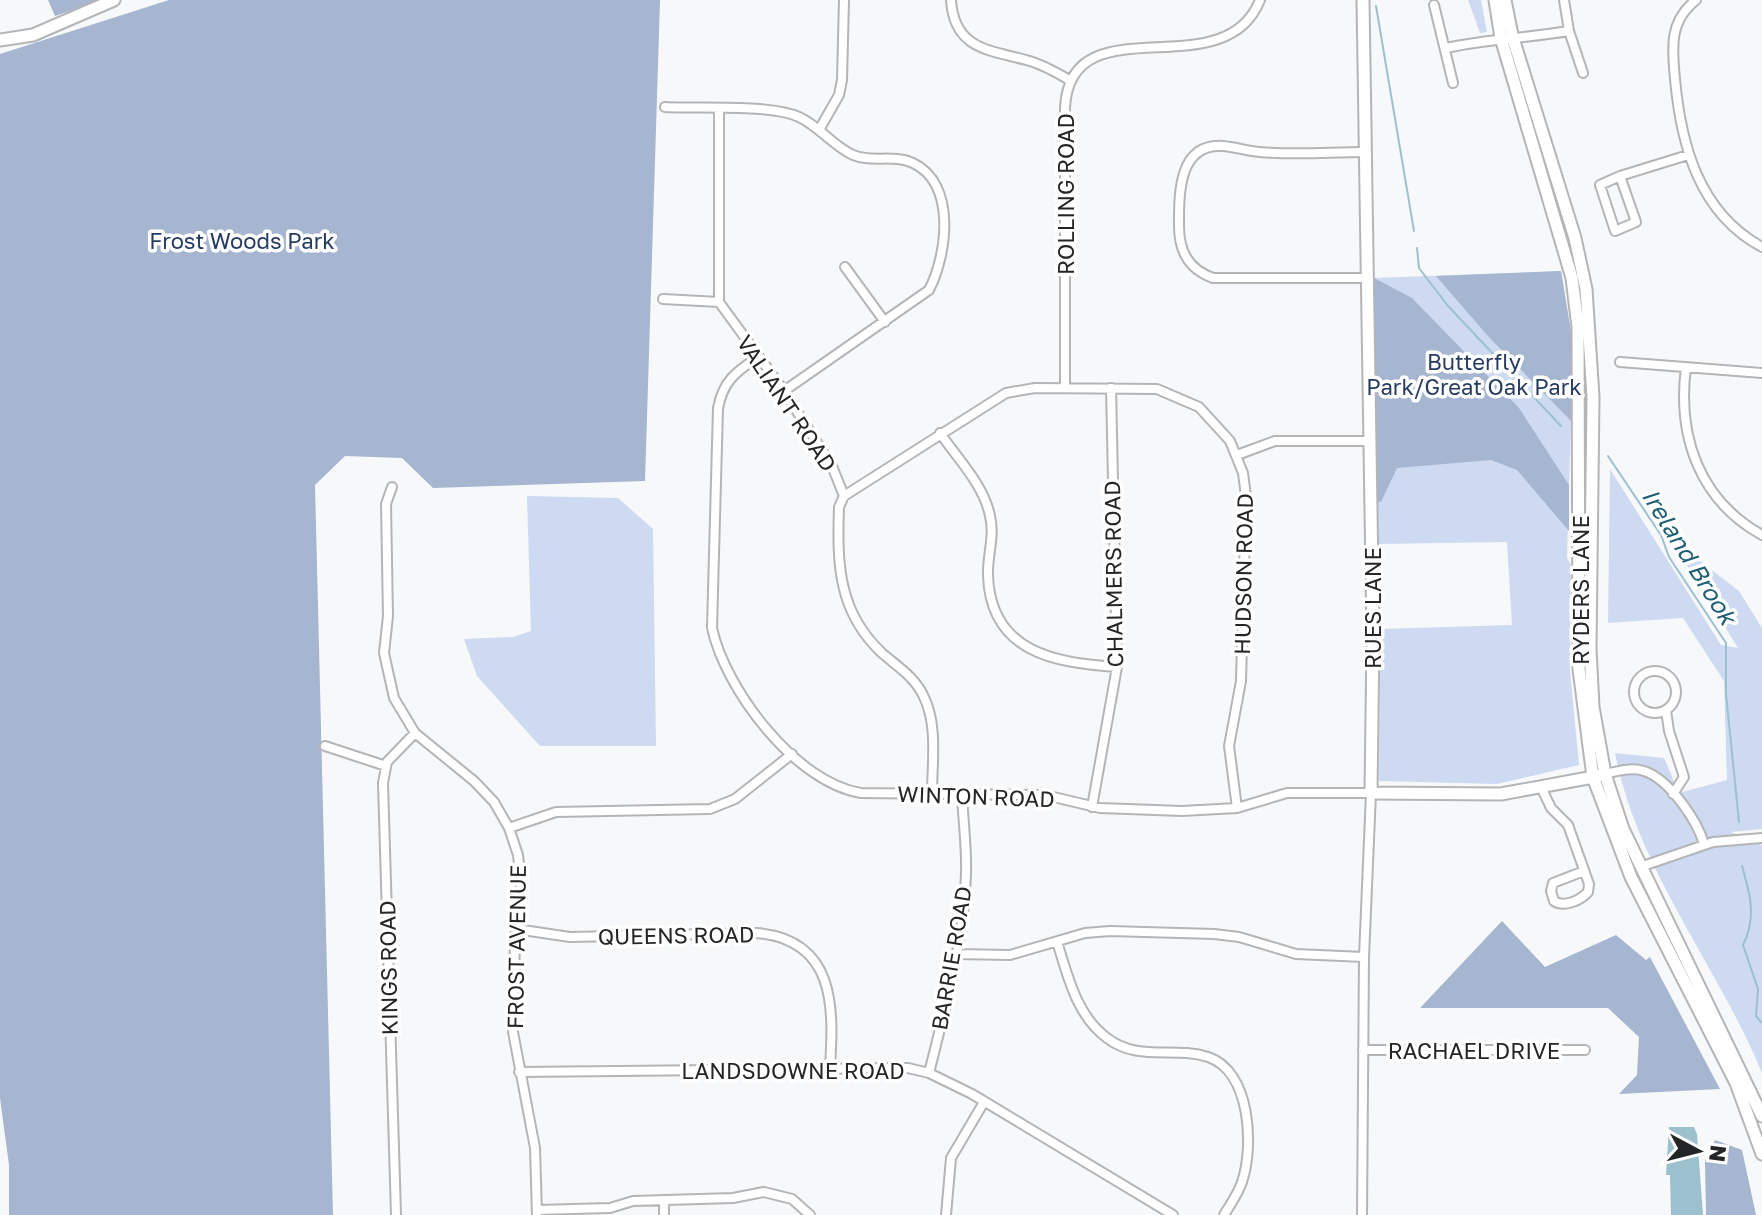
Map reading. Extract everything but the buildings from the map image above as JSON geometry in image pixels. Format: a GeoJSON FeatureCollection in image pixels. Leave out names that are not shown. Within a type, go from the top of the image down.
{"type":"FeatureCollection","features":[{"type":"Feature","properties":{"kind":"main road"},"geometry":{"type":"LineString","coordinates":[[0,40],[33,35],[114,0]]}},
{"type":"Feature","properties":{"kind":"main road","name":"RUES LANE"},"geometry":{"type":"LineString","coordinates":[[1363,0],[1370,441],[1371,793]]}},
{"type":"Feature","properties":{"kind":"main road","name":"RYDERS LANE"},"geometry":{"type":"LineString","coordinates":[[1495,0],[1572,278],[1578,327],[1579,669],[1599,776],[1631,877],[1736,1083],[1762,1154]]}},
{"type":"Feature","properties":{"kind":"main road","name":"RYDERS LANE"},"geometry":{"type":"LineString","coordinates":[[1505,0],[1506,37]]}},
{"type":"Feature","properties":{"kind":"main road","name":"RYDERS LANE"},"geometry":{"type":"LineString","coordinates":[[1599,776],[1762,1116]]}},
{"type":"Feature","properties":{"kind":"main road","name":"WINTON ROAD"},"geometry":{"type":"LineString","coordinates":[[1371,793],[1501,794],[1542,789],[1599,776]]}},
{"type":"Feature","properties":{"kind":"street"},"geometry":{"type":"LineString","coordinates":[[819,130],[839,95],[842,80],[844,0]]}},
{"type":"Feature","properties":{"kind":"street"},"geometry":{"type":"LineString","coordinates":[[951,0],[956,22],[976,46],[993,54],[1042,65],[1071,81]]}},
{"type":"Feature","properties":{"kind":"street","name":"ROLLING ROAD"},"geometry":{"type":"LineString","coordinates":[[1065,388],[1065,108],[1071,81],[1087,59],[1111,45],[1131,41],[1206,42],[1225,37],[1246,22],[1260,0]]}},
{"type":"Feature","properties":{"kind":"street"},"geometry":{"type":"LineString","coordinates":[[1564,0],[1569,31],[1583,73]]}},
{"type":"Feature","properties":{"kind":"street"},"geometry":{"type":"LineString","coordinates":[[1696,0],[1677,22],[1672,46],[1677,105],[1688,155],[1717,208],[1762,247]]}},
{"type":"Feature","properties":{"kind":"street"},"geometry":{"type":"LineString","coordinates":[[1434,5],[1453,83]]}},
{"type":"Feature","properties":{"kind":"street"},"geometry":{"type":"LineString","coordinates":[[1446,48],[1506,37],[1569,31]]}},
{"type":"Feature","properties":{"kind":"street"},"geometry":{"type":"LineString","coordinates":[[665,107],[786,113],[806,120],[853,155],[913,163],[930,176],[940,195],[942,249],[929,290],[784,391]]}},
{"type":"Feature","properties":{"kind":"street"},"geometry":{"type":"LineString","coordinates":[[663,299],[719,302],[719,110]]}},
{"type":"Feature","properties":{"kind":"street"},"geometry":{"type":"LineString","coordinates":[[1365,152],[1261,152],[1222,146],[1206,148],[1192,157],[1182,175],[1179,236],[1187,260],[1200,272],[1213,278],[1367,278]]}},
{"type":"Feature","properties":{"kind":"street"},"geometry":{"type":"LineString","coordinates":[[1620,176],[1636,222],[1615,231],[1600,185],[1620,176],[1688,155]]}},
{"type":"Feature","properties":{"kind":"street"},"geometry":{"type":"LineString","coordinates":[[845,267],[885,322]]}},
{"type":"Feature","properties":{"kind":"street","name":"VALIANT ROAD"},"geometry":{"type":"LineString","coordinates":[[719,302],[784,391],[832,466],[844,496],[838,523],[839,580],[852,614],[865,636],[911,677],[925,699],[932,723],[932,794]]}},
{"type":"Feature","properties":{"kind":"street","name":"WINTON ROAD"},"geometry":{"type":"LineString","coordinates":[[757,358],[730,377],[721,389],[711,612],[716,643],[734,685],[813,775],[841,789],[861,793],[1045,795],[1092,807],[1182,811],[1237,808],[1287,793],[1371,793]]}},
{"type":"Feature","properties":{"kind":"street"},"geometry":{"type":"LineString","coordinates":[[1620,362],[1762,373]]}},
{"type":"Feature","properties":{"kind":"street"},"geometry":{"type":"LineString","coordinates":[[1686,367],[1683,407],[1694,459],[1720,505],[1761,532]]}},
{"type":"Feature","properties":{"kind":"street","name":"HUDSON ROAD"},"geometry":{"type":"LineString","coordinates":[[844,496],[1006,393],[1065,388],[1157,389],[1189,401],[1216,423],[1237,455],[1246,496],[1241,681],[1229,746],[1237,808]]}},
{"type":"Feature","properties":{"kind":"street","name":"CHALMERS ROAD"},"geometry":{"type":"LineString","coordinates":[[1092,807],[1117,667],[1113,605],[1111,388]]}},
{"type":"Feature","properties":{"kind":"street"},"geometry":{"type":"LineString","coordinates":[[940,433],[988,506],[992,531],[989,584],[997,612],[1007,628],[1027,648],[1053,661],[1117,667]]}},
{"type":"Feature","properties":{"kind":"street"},"geometry":{"type":"LineString","coordinates":[[1237,455],[1275,441],[1370,441]]}},
{"type":"Feature","properties":{"kind":"street","name":"FROST AVENUE"},"geometry":{"type":"LineString","coordinates":[[392,487],[386,504],[388,616],[384,653],[394,698],[415,733],[485,791],[509,828],[520,869],[513,1032],[535,1148],[537,1212]]}},
{"type":"Feature","properties":{"kind":"street"},"geometry":{"type":"LineString","coordinates":[[1666,710],[1651,712],[1639,705],[1635,692],[1644,675],[1663,672],[1673,681],[1676,694],[1666,710],[1669,731],[1684,777],[1673,794]]}},
{"type":"Feature","properties":{"kind":"street"},"geometry":{"type":"LineString","coordinates":[[325,746],[386,766],[415,733]]}},
{"type":"Feature","properties":{"kind":"street"},"geometry":{"type":"LineString","coordinates":[[509,828],[556,812],[710,809],[735,799],[792,754]]}},
{"type":"Feature","properties":{"kind":"street","name":"KINGS ROAD"},"geometry":{"type":"LineString","coordinates":[[386,766],[384,794],[396,1215]]}},
{"type":"Feature","properties":{"kind":"street"},"geometry":{"type":"LineString","coordinates":[[1599,776],[1642,770],[1673,794],[1695,818],[1704,844]]}},
{"type":"Feature","properties":{"kind":"street"},"geometry":{"type":"LineString","coordinates":[[1542,789],[1551,808],[1568,825],[1589,884],[1585,896],[1565,904],[1554,901],[1551,891],[1553,883],[1584,871]]}},
{"type":"Feature","properties":{"kind":"street","name":"RUES LANE"},"geometry":{"type":"LineString","coordinates":[[1362,1215],[1364,957],[1371,793]]}},
{"type":"Feature","properties":{"kind":"street","name":"BARRIE ROAD"},"geometry":{"type":"LineString","coordinates":[[929,1073],[957,954],[966,873],[962,794]]}},
{"type":"Feature","properties":{"kind":"street"},"geometry":{"type":"LineString","coordinates":[[1643,866],[1704,844],[1762,838]]}},
{"type":"Feature","properties":{"kind":"street","name":"QUEENS ROAD"},"geometry":{"type":"LineString","coordinates":[[516,929],[570,937],[757,933],[781,938],[809,955],[827,983],[833,1017],[830,1067]]}},
{"type":"Feature","properties":{"kind":"street"},"geometry":{"type":"LineString","coordinates":[[957,954],[1010,955],[1110,931],[1214,934],[1239,937],[1296,954],[1364,957]]}},
{"type":"Feature","properties":{"kind":"street"},"geometry":{"type":"LineString","coordinates":[[1057,942],[1082,1010],[1092,1026],[1109,1040],[1147,1054],[1207,1057],[1229,1070],[1239,1083],[1246,1116],[1244,1168],[1242,1182],[1224,1215]]}},
{"type":"Feature","properties":{"kind":"street","name":"RACHAEL DRIVE"},"geometry":{"type":"LineString","coordinates":[[1363,1050],[1585,1050]]}},
{"type":"Feature","properties":{"kind":"street","name":"LANDSDOWNE ROAD"},"geometry":{"type":"LineString","coordinates":[[519,1072],[881,1066],[929,1073],[984,1102],[1173,1215]]}},
{"type":"Feature","properties":{"kind":"street"},"geometry":{"type":"LineString","coordinates":[[946,1215],[951,1158],[984,1102]]}},
{"type":"Feature","properties":{"kind":"street"},"geometry":{"type":"LineString","coordinates":[[537,1212],[610,1208],[633,1201],[733,1198],[769,1192],[792,1199],[810,1215]]}},
{"type":"Feature","properties":{"kind":"street"},"geometry":{"type":"LineString","coordinates":[[664,1200],[664,1215]]}},
{"type":"Feature","properties":{"kind":"green space"},"geometry":{"type":"Polygon","coordinates":[[[48,0],[104,0],[55,16],[48,0]]]}},
{"type":"Feature","properties":{"kind":"green space","name":"Frost Woods Park"},"geometry":{"type":"Polygon","coordinates":[[[169,0],[660,0],[645,481],[433,488],[402,458],[345,456],[315,485],[333,1215],[9,1215],[9,1165],[0,1098],[0,54],[169,0]]]}},
{"type":"Feature","properties":{"kind":"green space"},"geometry":{"type":"Polygon","coordinates":[[[1468,0],[1481,0],[1487,32],[1480,33],[1468,0]]]}},
{"type":"Feature","properties":{"kind":"green space","name":"Butterfly Park/Great Oak Park"},"geometry":{"type":"Polygon","coordinates":[[[1561,271],[1573,344],[1567,558],[1571,565],[1570,671],[1579,765],[1497,784],[1379,781],[1380,629],[1512,625],[1507,542],[1378,544],[1374,278],[1561,271]]]}},
{"type":"Feature","properties":{"kind":"green space"},"geometry":{"type":"Polygon","coordinates":[[[1561,271],[1573,344],[1571,421],[1487,335],[1436,276],[1561,271]]]}},
{"type":"Feature","properties":{"kind":"green space"},"geometry":{"type":"Polygon","coordinates":[[[1374,278],[1412,298],[1519,408],[1569,485],[1569,531],[1517,470],[1491,460],[1397,468],[1381,502],[1377,502],[1374,278]]]}},
{"type":"Feature","properties":{"kind":"green space"},"geometry":{"type":"Polygon","coordinates":[[[1610,469],[1721,645],[1738,648],[1670,538],[1739,591],[1762,628],[1762,829],[1731,832],[1762,845],[1762,1073],[1641,837],[1615,753],[1664,758],[1679,793],[1727,780],[1724,681],[1683,618],[1608,623],[1610,469]]]}},
{"type":"Feature","properties":{"kind":"green space"},"geometry":{"type":"Polygon","coordinates":[[[527,496],[618,498],[653,529],[656,746],[540,746],[477,676],[464,639],[513,637],[531,631],[527,496]]]}},
{"type":"Feature","properties":{"kind":"green space"},"geometry":{"type":"Polygon","coordinates":[[[1502,921],[1545,967],[1616,935],[1646,960],[1650,957],[1720,1089],[1619,1094],[1637,1075],[1639,1037],[1608,1008],[1420,1008],[1502,921]]]}},
{"type":"Feature","properties":{"kind":"green space"},"geometry":{"type":"Polygon","coordinates":[[[1715,1140],[1742,1150],[1756,1215],[1706,1215],[1705,1161],[1715,1140]]]}},
{"type":"Feature","properties":{"kind":"shaded area"},"geometry":{"type":"Polygon","coordinates":[[[1669,1127],[1694,1127],[1697,1134],[1703,1215],[1671,1215],[1670,1175],[1666,1175],[1669,1127]]]}},
{"type":"Feature","properties":{"kind":"waterway","name":"Ireland Brook"},"geometry":{"type":"LineString","coordinates":[[1376,6],[1414,231]]}},
{"type":"Feature","properties":{"kind":"waterway","name":"Ireland Brook"},"geometry":{"type":"LineString","coordinates":[[1417,248],[1419,268],[1448,306],[1561,426]]}},
{"type":"Feature","properties":{"kind":"waterway","name":"Ireland Brook"},"geometry":{"type":"LineString","coordinates":[[1608,456],[1661,535],[1669,557],[1726,643],[1726,694],[1739,822]]}},
{"type":"Feature","properties":{"kind":"waterway","name":"Ireland Brook"},"geometry":{"type":"LineString","coordinates":[[1742,866],[1750,896],[1751,915],[1743,945],[1758,989],[1756,1016],[1762,1023]]}}]}
